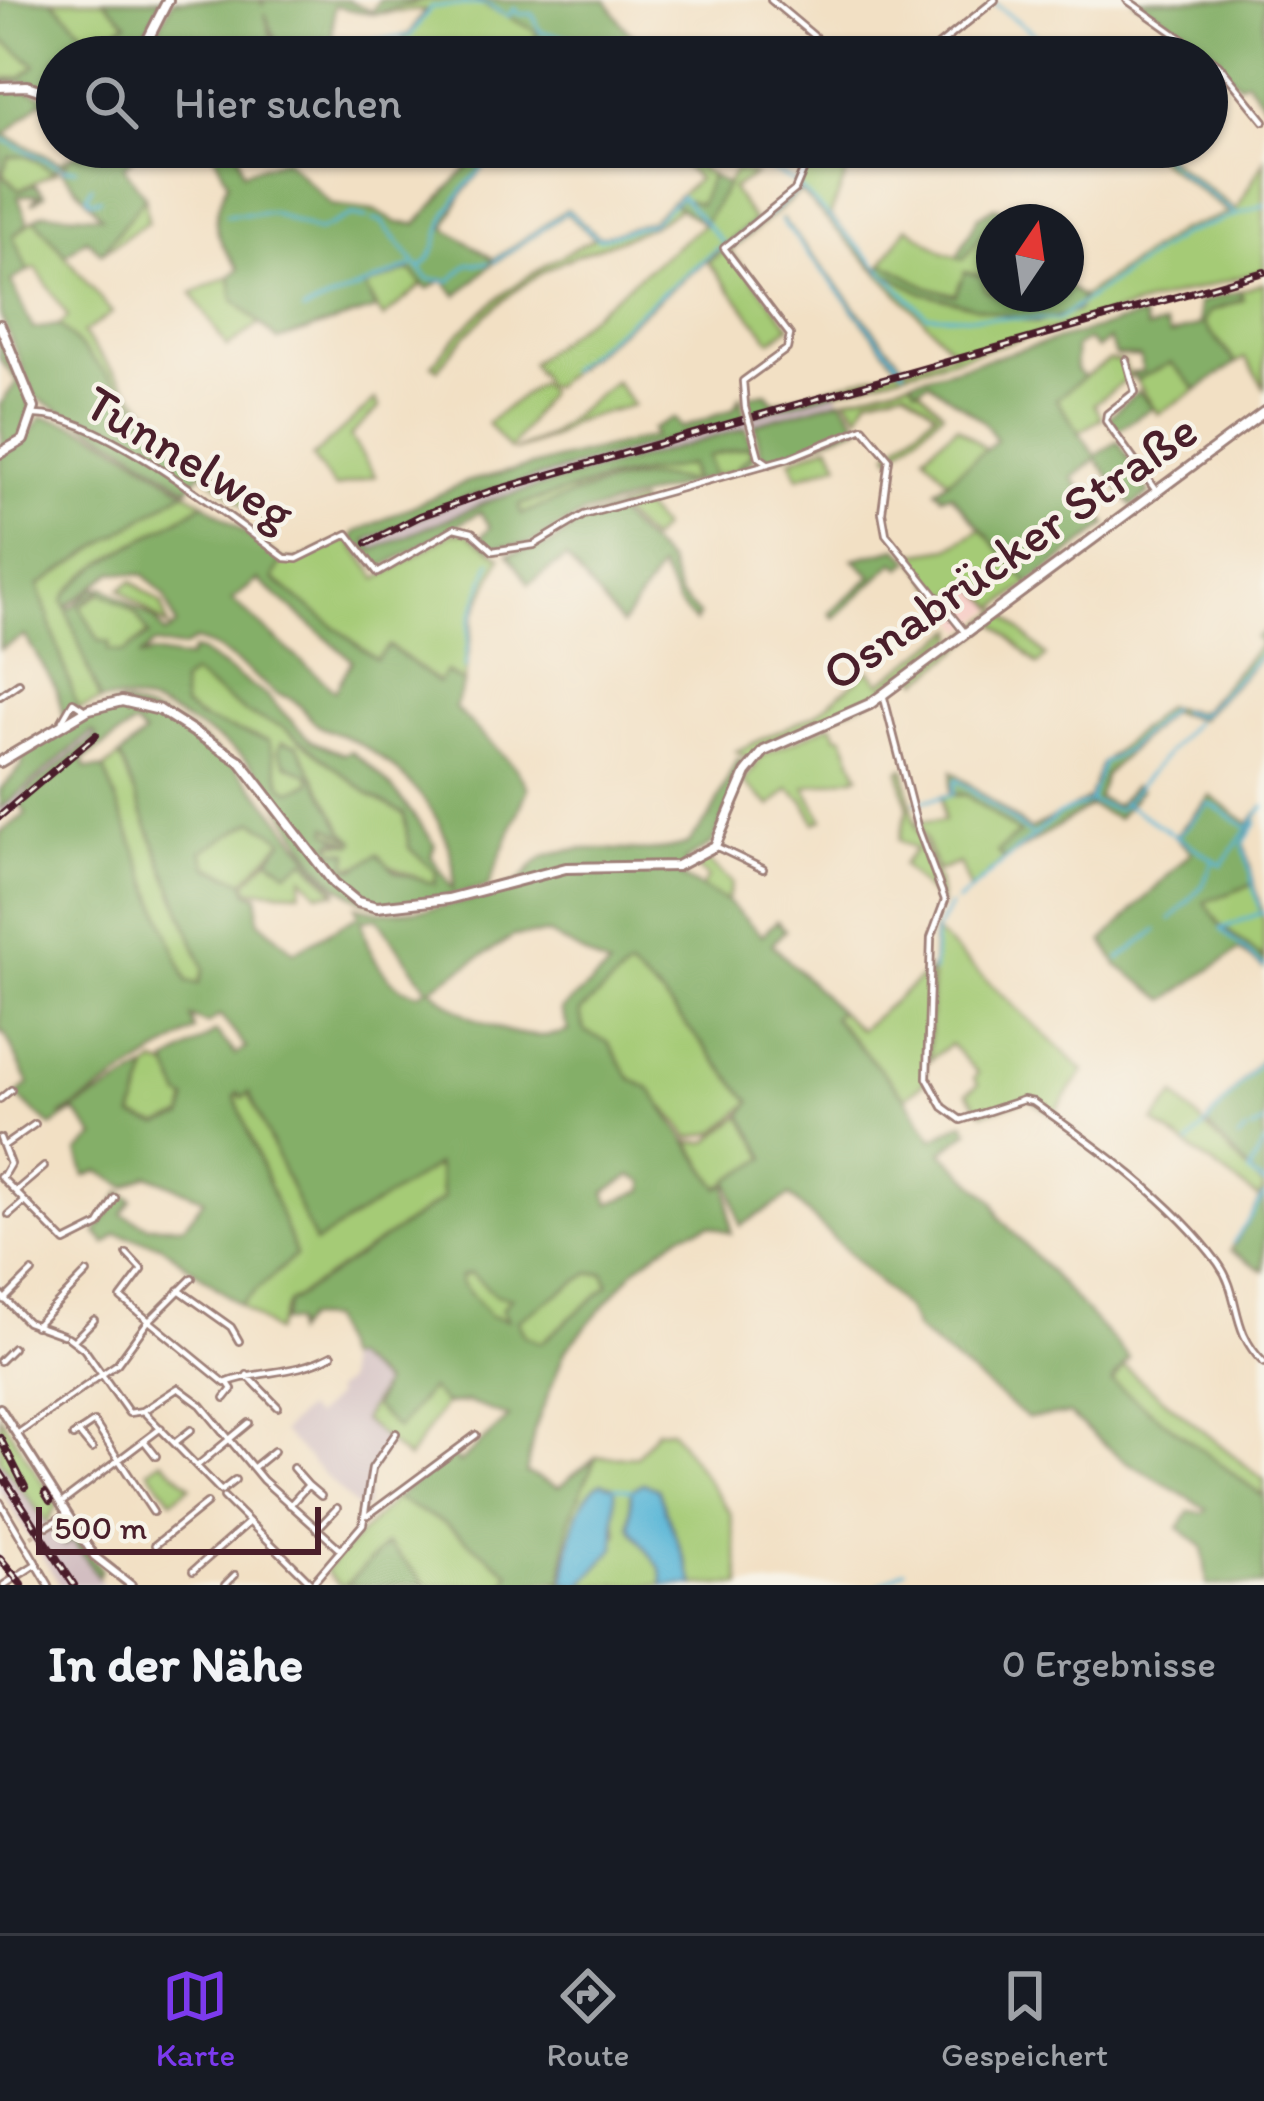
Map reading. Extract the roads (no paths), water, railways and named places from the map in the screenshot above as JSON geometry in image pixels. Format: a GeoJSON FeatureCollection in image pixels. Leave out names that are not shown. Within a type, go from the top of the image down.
{"type":"FeatureCollection","features":[{"type":"Feature","properties":{"kind":"main road"},"geometry":{"type":"LineString","coordinates":[[150,36],[168,0]]}},
{"type":"Feature","properties":{"kind":"main road"},"geometry":{"type":"LineString","coordinates":[[0,87],[36,88]]}},
{"type":"Feature","properties":{"kind":"main road"},"geometry":{"type":"LineString","coordinates":[[0,325],[29,390],[34,415],[23,440],[0,453]]}},
{"type":"Feature","properties":{"kind":"main road","name":"Osnabrücker Straße"},"geometry":{"type":"LineString","coordinates":[[715,846],[756,758],[883,694],[1264,412]]}},
{"type":"Feature","properties":{"kind":"main road"},"geometry":{"type":"LineString","coordinates":[[0,760],[85,710],[122,701],[149,706],[232,754],[319,866],[346,894],[365,905],[418,905],[566,868],[676,866],[715,846]]}},
{"type":"Feature","properties":{"kind":"street"},"geometry":{"type":"LineString","coordinates":[[771,0],[809,36]]}},
{"type":"Feature","properties":{"kind":"street"},"geometry":{"type":"LineString","coordinates":[[950,36],[995,0]]}},
{"type":"Feature","properties":{"kind":"street"},"geometry":{"type":"LineString","coordinates":[[1127,0],[1178,36]]}},
{"type":"Feature","properties":{"kind":"street"},"geometry":{"type":"LineString","coordinates":[[1228,77],[1264,121]]}},
{"type":"Feature","properties":{"kind":"street"},"geometry":{"type":"LineString","coordinates":[[769,464],[759,457],[743,381],[788,349],[790,335],[724,248],[795,190],[805,168]]}},
{"type":"Feature","properties":{"kind":"street"},"geometry":{"type":"LineString","coordinates":[[1126,360],[1135,392],[1106,421],[1156,492]]}},
{"type":"Feature","properties":{"kind":"street","name":"Tunnelweg"},"geometry":{"type":"LineString","coordinates":[[34,415],[71,421],[118,445],[285,558],[297,559],[348,535],[378,573],[455,528],[472,532],[493,551],[506,551],[550,539],[584,515],[752,468]]}},
{"type":"Feature","properties":{"kind":"street"},"geometry":{"type":"LineString","coordinates":[[752,468],[857,428],[874,435],[890,464],[882,512],[886,534],[965,634]]}},
{"type":"Feature","properties":{"kind":"street"},"geometry":{"type":"LineString","coordinates":[[752,468],[759,457]]}},
{"type":"Feature","properties":{"kind":"street"},"geometry":{"type":"LineString","coordinates":[[0,696],[19,683]]}},
{"type":"Feature","properties":{"kind":"street"},"geometry":{"type":"LineString","coordinates":[[883,694],[917,826],[945,900],[932,938],[928,1086],[948,1112],[961,1120],[1023,1100],[1034,1102],[1135,1182],[1218,1263],[1241,1335],[1264,1363]]}},
{"type":"Feature","properties":{"kind":"street"},"geometry":{"type":"LineString","coordinates":[[715,846],[763,869]]}},
{"type":"Feature","properties":{"kind":"street"},"geometry":{"type":"LineString","coordinates":[[0,1099],[11,1090]]}},
{"type":"Feature","properties":{"kind":"street"},"geometry":{"type":"LineString","coordinates":[[5,1145],[35,1124]]}},
{"type":"Feature","properties":{"kind":"street"},"geometry":{"type":"LineString","coordinates":[[0,1138],[10,1168],[0,1177],[65,1242],[99,1225],[115,1198]]}},
{"type":"Feature","properties":{"kind":"street"},"geometry":{"type":"LineString","coordinates":[[15,1192],[44,1167]]}},
{"type":"Feature","properties":{"kind":"street"},"geometry":{"type":"LineString","coordinates":[[9,1216],[24,1202]]}},
{"type":"Feature","properties":{"kind":"street"},"geometry":{"type":"LineString","coordinates":[[127,1254],[142,1270],[120,1296],[147,1323],[228,1383],[232,1389],[225,1397]]}},
{"type":"Feature","properties":{"kind":"street"},"geometry":{"type":"LineString","coordinates":[[32,1272],[2,1297],[35,1326],[69,1337],[127,1416],[143,1412],[178,1388],[201,1405],[253,1468],[340,1549]]}},
{"type":"Feature","properties":{"kind":"street"},"geometry":{"type":"LineString","coordinates":[[35,1326],[87,1274]]}},
{"type":"Feature","properties":{"kind":"street"},"geometry":{"type":"LineString","coordinates":[[17,1434],[102,1377],[193,1278]]}},
{"type":"Feature","properties":{"kind":"street"},"geometry":{"type":"LineString","coordinates":[[179,1290],[231,1327],[239,1341]]}},
{"type":"Feature","properties":{"kind":"street"},"geometry":{"type":"LineString","coordinates":[[69,1337],[94,1320]]}},
{"type":"Feature","properties":{"kind":"street"},"geometry":{"type":"LineString","coordinates":[[0,1361],[13,1348]]}},
{"type":"Feature","properties":{"kind":"street"},"geometry":{"type":"LineString","coordinates":[[228,1383],[247,1375],[303,1370],[332,1355]]}},
{"type":"Feature","properties":{"kind":"street"},"geometry":{"type":"LineString","coordinates":[[247,1375],[278,1407]]}},
{"type":"Feature","properties":{"kind":"street"},"geometry":{"type":"LineString","coordinates":[[0,1408],[97,1560],[131,1585]]}},
{"type":"Feature","properties":{"kind":"street"},"geometry":{"type":"LineString","coordinates":[[143,1412],[311,1584],[368,1515],[476,1435]]}},
{"type":"Feature","properties":{"kind":"street"},"geometry":{"type":"LineString","coordinates":[[92,1449],[75,1434],[94,1422],[153,1512]]}},
{"type":"Feature","properties":{"kind":"street"},"geometry":{"type":"LineString","coordinates":[[197,1466],[249,1423]]}},
{"type":"Feature","properties":{"kind":"street"},"geometry":{"type":"LineString","coordinates":[[60,1504],[161,1429]]}},
{"type":"Feature","properties":{"kind":"street"},"geometry":{"type":"LineString","coordinates":[[175,1442],[191,1430]]}},
{"type":"Feature","properties":{"kind":"street"},"geometry":{"type":"LineString","coordinates":[[368,1515],[372,1468],[396,1433]]}},
{"type":"Feature","properties":{"kind":"street"},"geometry":{"type":"LineString","coordinates":[[143,1440],[156,1456]]}},
{"type":"Feature","properties":{"kind":"street"},"geometry":{"type":"LineString","coordinates":[[253,1468],[274,1451]]}},
{"type":"Feature","properties":{"kind":"street"},"geometry":{"type":"LineString","coordinates":[[293,1468],[321,1496]]}},
{"type":"Feature","properties":{"kind":"street"},"geometry":{"type":"LineString","coordinates":[[222,1494],[235,1480]]}},
{"type":"Feature","properties":{"kind":"street"},"geometry":{"type":"LineString","coordinates":[[290,1505],[308,1485]]}},
{"type":"Feature","properties":{"kind":"street"},"geometry":{"type":"LineString","coordinates":[[155,1545],[206,1504],[196,1494]]}},
{"type":"Feature","properties":{"kind":"street"},"geometry":{"type":"LineString","coordinates":[[0,1502],[29,1540],[49,1585]]}},
{"type":"Feature","properties":{"kind":"street"},"geometry":{"type":"LineString","coordinates":[[317,1529],[337,1508]]}},
{"type":"Feature","properties":{"kind":"street"},"geometry":{"type":"LineString","coordinates":[[49,1526],[67,1514]]}},
{"type":"Feature","properties":{"kind":"street"},"geometry":{"type":"LineString","coordinates":[[193,1571],[249,1522]]}},
{"type":"Feature","properties":{"kind":"street"},"geometry":{"type":"LineString","coordinates":[[4,1585],[36,1564]]}},
{"type":"Feature","properties":{"kind":"street"},"geometry":{"type":"LineString","coordinates":[[225,1585],[235,1575]]}},
{"type":"Feature","properties":{"kind":"water"},"geometry":{"type":"Polygon","coordinates":[[[601,1483],[615,1487],[615,1548],[581,1585],[565,1582],[578,1514],[601,1483]]]}},
{"type":"Feature","properties":{"kind":"water"},"geometry":{"type":"Polygon","coordinates":[[[643,1483],[657,1489],[695,1585],[663,1585],[661,1569],[630,1527],[631,1490],[643,1483]]]}},
{"type":"Feature","properties":{"kind":"waterway"},"geometry":{"type":"LineString","coordinates":[[464,0],[464,5],[485,4]]}},
{"type":"Feature","properties":{"kind":"waterway"},"geometry":{"type":"LineString","coordinates":[[995,4],[1037,36]]}},
{"type":"Feature","properties":{"kind":"waterway"},"geometry":{"type":"LineString","coordinates":[[410,36],[431,7],[464,5]]}},
{"type":"Feature","properties":{"kind":"waterway"},"geometry":{"type":"LineString","coordinates":[[488,5],[508,17],[515,8],[518,14],[533,14],[540,32],[563,36]]}},
{"type":"Feature","properties":{"kind":"waterway"},"geometry":{"type":"LineString","coordinates":[[0,138],[36,155]]}},
{"type":"Feature","properties":{"kind":"waterway"},"geometry":{"type":"LineString","coordinates":[[420,268],[431,256],[446,216],[483,168]]}},
{"type":"Feature","properties":{"kind":"waterway"},"geometry":{"type":"LineString","coordinates":[[767,168],[795,183]]}},
{"type":"Feature","properties":{"kind":"waterway"},"geometry":{"type":"LineString","coordinates":[[1175,168],[1233,212]]}},
{"type":"Feature","properties":{"kind":"waterway"},"geometry":{"type":"LineString","coordinates":[[62,169],[76,169]]}},
{"type":"Feature","properties":{"kind":"waterway"},"geometry":{"type":"LineString","coordinates":[[92,186],[87,196],[90,201],[100,199]]}},
{"type":"Feature","properties":{"kind":"waterway"},"geometry":{"type":"LineString","coordinates":[[731,245],[800,188],[926,315],[1057,320],[1180,235],[1264,205]]}},
{"type":"Feature","properties":{"kind":"waterway"},"geometry":{"type":"LineString","coordinates":[[494,262],[567,211],[599,239],[651,223],[681,196],[724,244]]}},
{"type":"Feature","properties":{"kind":"waterway"},"geometry":{"type":"LineString","coordinates":[[226,215],[273,213],[318,231],[352,215],[367,218]]}},
{"type":"Feature","properties":{"kind":"waterway"},"geometry":{"type":"LineString","coordinates":[[373,220],[381,221],[428,279],[450,281],[468,264],[489,263]]}},
{"type":"Feature","properties":{"kind":"waterway"},"geometry":{"type":"LineString","coordinates":[[781,220],[904,370]]}},
{"type":"Feature","properties":{"kind":"waterway"},"geometry":{"type":"LineString","coordinates":[[567,371],[719,247]]}},
{"type":"Feature","properties":{"kind":"waterway"},"geometry":{"type":"LineString","coordinates":[[303,311],[412,266]]}},
{"type":"Feature","properties":{"kind":"waterway"},"geometry":{"type":"LineString","coordinates":[[465,669],[470,622],[491,561]]}},
{"type":"Feature","properties":{"kind":"waterway"},"geometry":{"type":"LineString","coordinates":[[1180,711],[1199,716],[1264,652]]}},
{"type":"Feature","properties":{"kind":"waterway"},"geometry":{"type":"LineString","coordinates":[[1090,801],[1103,763],[1125,751],[1170,709]]}},
{"type":"Feature","properties":{"kind":"waterway"},"geometry":{"type":"LineString","coordinates":[[957,902],[1058,815],[1090,802],[1118,810],[1194,722]]}},
{"type":"Feature","properties":{"kind":"waterway"},"geometry":{"type":"LineString","coordinates":[[916,802],[952,795],[956,779],[1030,834]]}},
{"type":"Feature","properties":{"kind":"waterway"},"geometry":{"type":"LineString","coordinates":[[1122,802],[1222,865],[1264,806]]}},
{"type":"Feature","properties":{"kind":"waterway"},"geometry":{"type":"LineString","coordinates":[[1178,836],[1209,803],[1248,828]]}},
{"type":"Feature","properties":{"kind":"waterway"},"geometry":{"type":"LineString","coordinates":[[1257,822],[1243,844],[1259,908]]}},
{"type":"Feature","properties":{"kind":"waterway"},"geometry":{"type":"LineString","coordinates":[[1171,920],[1203,885],[1213,861]]}},
{"type":"Feature","properties":{"kind":"waterway"},"geometry":{"type":"LineString","coordinates":[[933,973],[935,933],[950,906]]}},
{"type":"Feature","properties":{"kind":"waterway"},"geometry":{"type":"LineString","coordinates":[[1263,912],[1221,929],[1264,967]]}},
{"type":"Feature","properties":{"kind":"waterway"},"geometry":{"type":"LineString","coordinates":[[1119,959],[1157,930]]}},
{"type":"Feature","properties":{"kind":"waterway"},"geometry":{"type":"LineString","coordinates":[[1189,1144],[1264,1058]]}},
{"type":"Feature","properties":{"kind":"waterway"},"geometry":{"type":"LineString","coordinates":[[1252,1130],[1264,1123]]}},
{"type":"Feature","properties":{"kind":"waterway"},"geometry":{"type":"LineString","coordinates":[[1238,1139],[1247,1131]]}},
{"type":"Feature","properties":{"kind":"waterway"},"geometry":{"type":"LineString","coordinates":[[1264,1143],[1249,1173],[1264,1184]]}},
{"type":"Feature","properties":{"kind":"waterway"},"geometry":{"type":"LineString","coordinates":[[1233,1243],[1264,1196]]}},
{"type":"Feature","properties":{"kind":"waterway"},"geometry":{"type":"LineString","coordinates":[[615,1487],[631,1490]]}},
{"type":"Feature","properties":{"kind":"waterway"},"geometry":{"type":"LineString","coordinates":[[879,1585],[905,1570]]}},
{"type":"Feature","properties":{"kind":"tunnel"},"geometry":{"type":"LineString","coordinates":[[31,1537],[48,1526]]}},
{"type":"Feature","properties":{"kind":"railway"},"geometry":{"type":"LineString","coordinates":[[367,543],[420,516],[489,492],[1264,272]]}},
{"type":"Feature","properties":{"kind":"railway"},"geometry":{"type":"LineString","coordinates":[[0,816],[96,735]]}},
{"type":"Feature","properties":{"kind":"railway"},"geometry":{"type":"LineString","coordinates":[[0,1438],[25,1487]]}},
{"type":"Feature","properties":{"kind":"railway"},"geometry":{"type":"LineString","coordinates":[[0,1472],[74,1585]]}},
{"type":"Feature","properties":{"kind":"railway"},"geometry":{"type":"LineString","coordinates":[[45,1493],[50,1501]]}},
{"type":"Feature","properties":{"kind":"railway"},"geometry":{"type":"LineString","coordinates":[[0,1558],[22,1585]]}}]}
